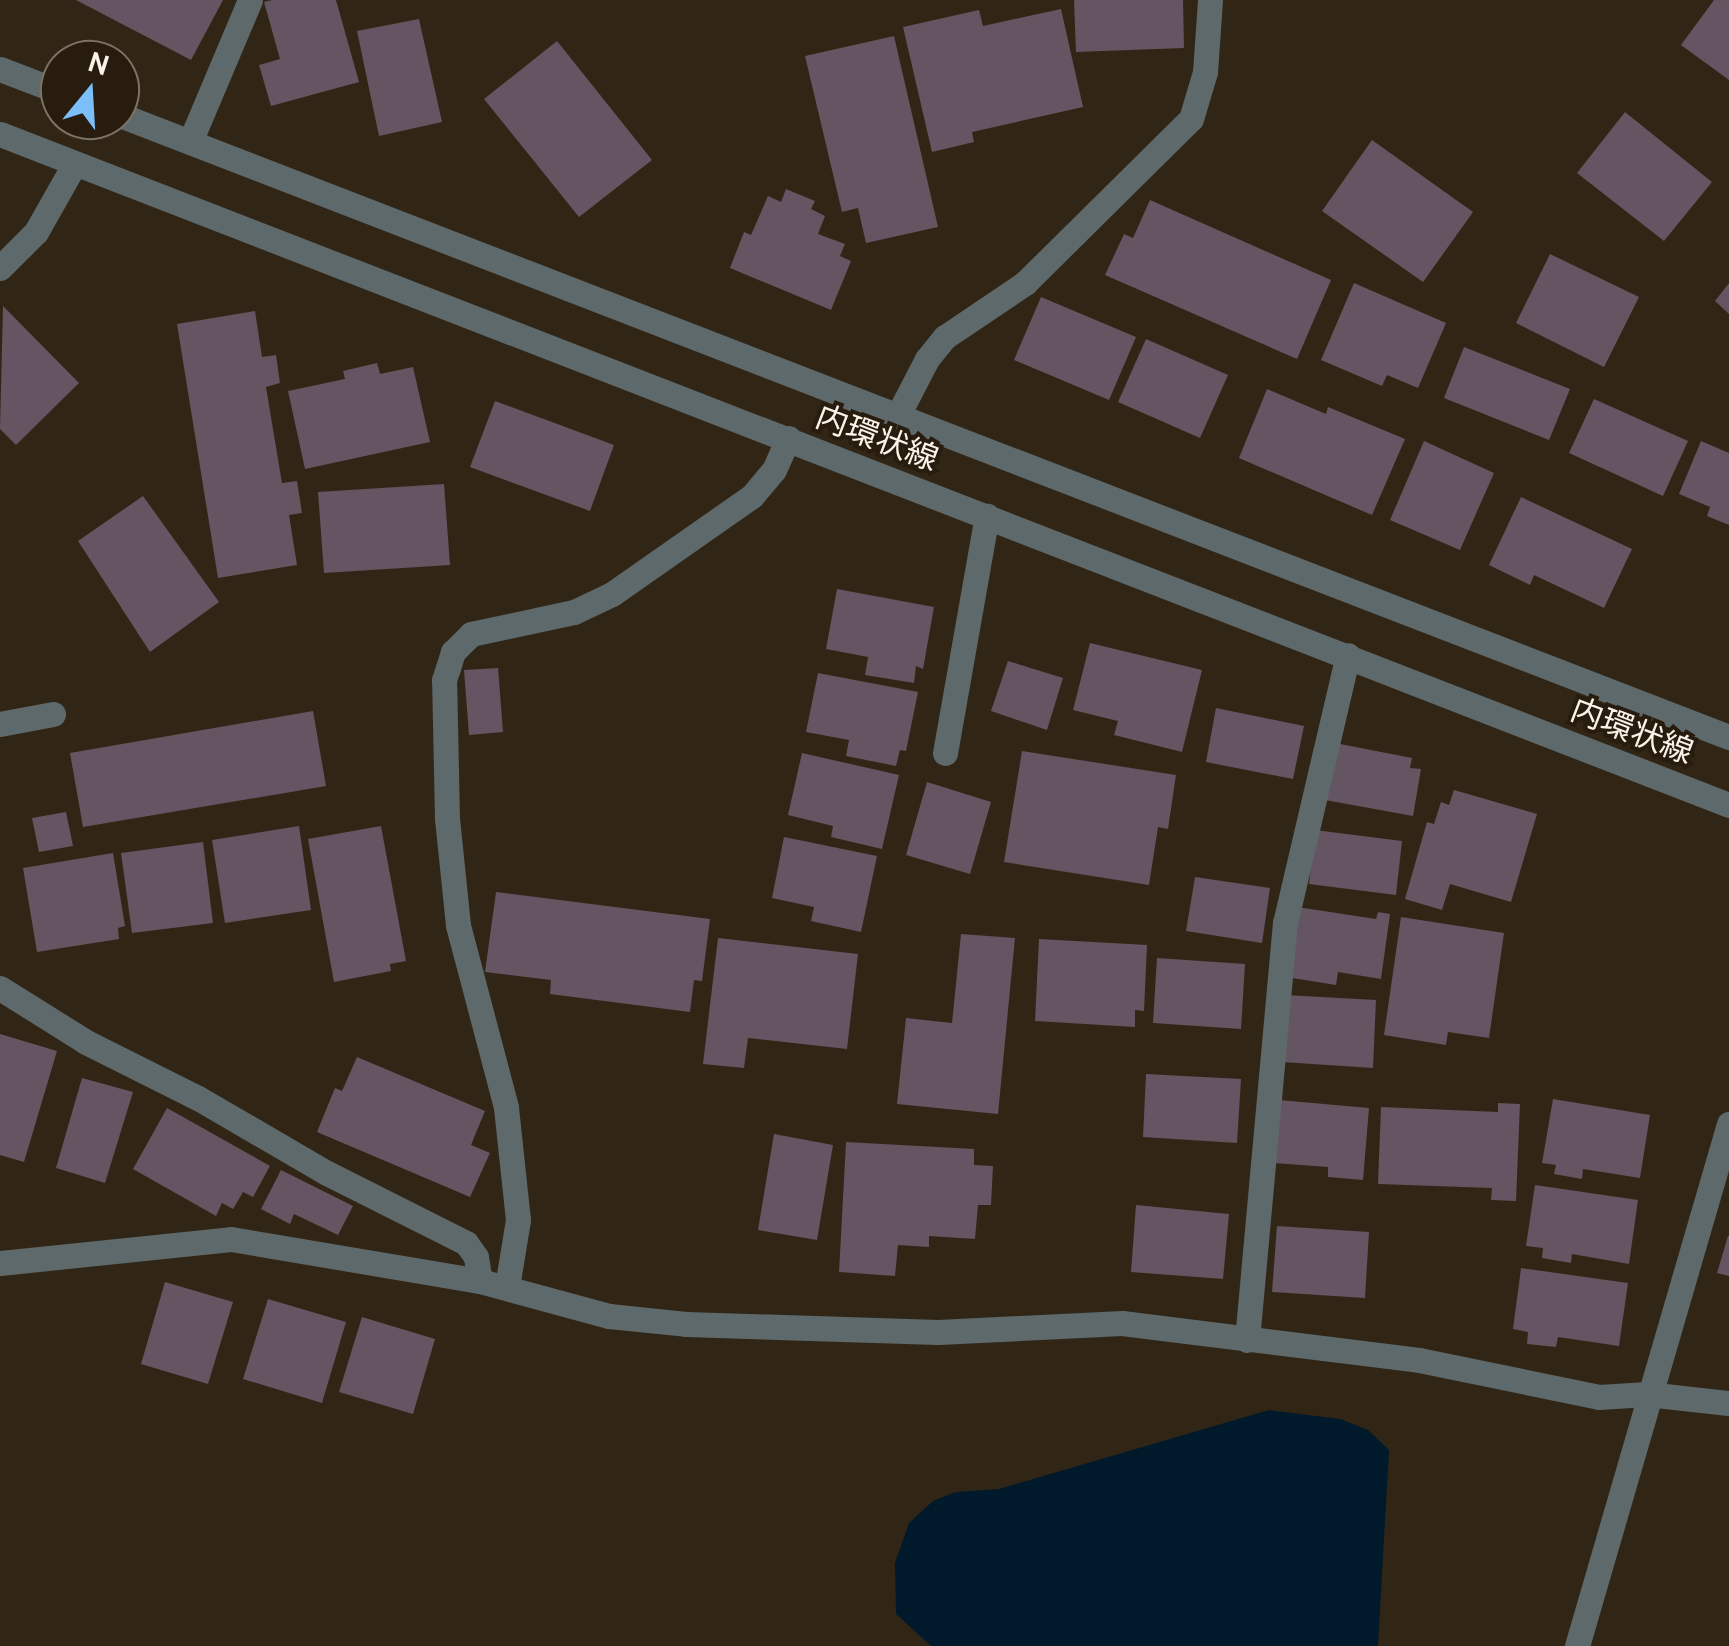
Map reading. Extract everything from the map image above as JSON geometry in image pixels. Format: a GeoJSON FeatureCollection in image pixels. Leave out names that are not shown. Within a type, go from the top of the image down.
{"type":"FeatureCollection","features":[{"type":"Feature","properties":{"kind":"street"},"geometry":{"type":"LineString","coordinates":[[190,142],[250,0]]}},
{"type":"Feature","properties":{"kind":"street"},"geometry":{"type":"LineString","coordinates":[[898,415],[927,359],[945,337],[1025,284],[1191,119],[1205,72],[1215,2]]}},
{"type":"Feature","properties":{"kind":"street"},"geometry":{"type":"LineString","coordinates":[[0,69],[40,84]]}},
{"type":"Feature","properties":{"kind":"street","name":"内環状線"},"geometry":{"type":"LineString","coordinates":[[140,123],[1729,737]]}},
{"type":"Feature","properties":{"kind":"street","name":"内環状線"},"geometry":{"type":"LineString","coordinates":[[0,134],[1729,804]]}},
{"type":"Feature","properties":{"kind":"street"},"geometry":{"type":"LineString","coordinates":[[0,268],[36,232],[75,163]]}},
{"type":"Feature","properties":{"kind":"street"},"geometry":{"type":"LineString","coordinates":[[507,1288],[518,1220],[506,1107],[458,925],[448,818],[444,680],[454,652],[471,634],[574,612],[612,594],[752,496],[774,470],[788,438]]}},
{"type":"Feature","properties":{"kind":"street"},"geometry":{"type":"LineString","coordinates":[[945,753],[987,516]]}},
{"type":"Feature","properties":{"kind":"street"},"geometry":{"type":"LineString","coordinates":[[1247,1340],[1285,924],[1348,656]]}},
{"type":"Feature","properties":{"kind":"street"},"geometry":{"type":"LineString","coordinates":[[0,724],[53,714]]}},
{"type":"Feature","properties":{"kind":"street"},"geometry":{"type":"LineString","coordinates":[[0,988],[86,1042],[198,1098],[327,1173],[466,1242],[476,1257],[480,1281]]}},
{"type":"Feature","properties":{"kind":"street"},"geometry":{"type":"LineString","coordinates":[[1578,1646],[1647,1394],[1729,1124]]}},
{"type":"Feature","properties":{"kind":"street"},"geometry":{"type":"LineString","coordinates":[[0,1263],[231,1239],[480,1281],[609,1316],[686,1324],[938,1332],[1122,1323],[1420,1360],[1599,1397],[1647,1394],[1729,1403]]}},
{"type":"Feature","properties":{"kind":"water"},"geometry":{"type":"Polygon","coordinates":[[[1269,1410],[1340,1419],[1368,1430],[1389,1450],[1378,1646],[931,1646],[896,1614],[895,1563],[909,1523],[933,1501],[956,1492],[999,1489],[1269,1410]]]}},
{"type":"Feature","properties":{"kind":"building"},"geometry":{"type":"Polygon","coordinates":[[[76,0],[223,0],[191,60],[76,0]]]}},
{"type":"Feature","properties":{"kind":"building"},"geometry":{"type":"Polygon","coordinates":[[[336,0],[359,82],[271,106],[259,65],[280,59],[264,2],[336,0]]]}},
{"type":"Feature","properties":{"kind":"building"},"geometry":{"type":"Polygon","coordinates":[[[1074,0],[1183,0],[1184,48],[1076,52],[1074,0]]]}},
{"type":"Feature","properties":{"kind":"building"},"geometry":{"type":"Polygon","coordinates":[[[1714,0],[1729,0],[1729,80],[1681,45],[1714,0]]]}},
{"type":"Feature","properties":{"kind":"building"},"geometry":{"type":"Polygon","coordinates":[[[1061,9],[1083,107],[972,132],[974,142],[932,152],[903,27],[979,10],[983,26],[1061,9]]]}},
{"type":"Feature","properties":{"kind":"building"},"geometry":{"type":"Polygon","coordinates":[[[419,19],[442,122],[379,136],[357,31],[419,19]]]}},
{"type":"Feature","properties":{"kind":"building"},"geometry":{"type":"Polygon","coordinates":[[[894,36],[938,227],[866,243],[858,208],[842,212],[805,56],[894,36]]]}},
{"type":"Feature","properties":{"kind":"building"},"geometry":{"type":"Polygon","coordinates":[[[557,41],[652,160],[579,217],[484,99],[557,41]]]}},
{"type":"Feature","properties":{"kind":"building"},"geometry":{"type":"Polygon","coordinates":[[[1625,112],[1712,182],[1664,241],[1577,173],[1625,112]]]}},
{"type":"Feature","properties":{"kind":"building"},"geometry":{"type":"Polygon","coordinates":[[[1372,140],[1473,212],[1423,282],[1322,211],[1372,140]]]}},
{"type":"Feature","properties":{"kind":"building"},"geometry":{"type":"Polygon","coordinates":[[[786,189],[815,201],[811,209],[825,216],[818,234],[845,244],[840,256],[851,261],[831,310],[730,268],[744,232],[751,235],[768,196],[781,202],[786,189]]]}},
{"type":"Feature","properties":{"kind":"building"},"geometry":{"type":"Polygon","coordinates":[[[1150,200],[1331,280],[1297,359],[1105,275],[1124,234],[1133,238],[1150,200]]]}},
{"type":"Feature","properties":{"kind":"building"},"geometry":{"type":"Polygon","coordinates":[[[1550,254],[1639,297],[1604,367],[1516,323],[1550,254]]]}},
{"type":"Feature","properties":{"kind":"building"},"geometry":{"type":"Polygon","coordinates":[[[1354,283],[1446,323],[1418,388],[1387,375],[1382,386],[1321,360],[1354,283]]]}},
{"type":"Feature","properties":{"kind":"building"},"geometry":{"type":"Polygon","coordinates":[[[1729,283],[1729,314],[1715,301],[1729,283]]]}},
{"type":"Feature","properties":{"kind":"building"},"geometry":{"type":"Polygon","coordinates":[[[1041,297],[1136,337],[1109,400],[1014,360],[1041,297]]]}},
{"type":"Feature","properties":{"kind":"building"},"geometry":{"type":"Polygon","coordinates":[[[3,306],[79,383],[16,445],[0,429],[3,306]]]}},
{"type":"Feature","properties":{"kind":"building"},"geometry":{"type":"Polygon","coordinates":[[[255,311],[262,357],[276,355],[280,383],[266,387],[282,483],[297,481],[302,513],[289,515],[297,565],[218,578],[177,324],[255,311]]]}},
{"type":"Feature","properties":{"kind":"building"},"geometry":{"type":"Polygon","coordinates":[[[1146,339],[1228,375],[1200,438],[1118,402],[1146,339]]]}},
{"type":"Feature","properties":{"kind":"building"},"geometry":{"type":"Polygon","coordinates":[[[1464,347],[1570,389],[1549,440],[1444,398],[1464,347]]]}},
{"type":"Feature","properties":{"kind":"building"},"geometry":{"type":"Polygon","coordinates":[[[377,363],[380,374],[413,367],[430,442],[305,469],[288,391],[345,379],[343,371],[377,363]]]}},
{"type":"Feature","properties":{"kind":"building"},"geometry":{"type":"Polygon","coordinates":[[[1267,389],[1326,414],[1328,407],[1405,439],[1372,515],[1239,458],[1267,389]]]}},
{"type":"Feature","properties":{"kind":"building"},"geometry":{"type":"Polygon","coordinates":[[[1594,399],[1688,441],[1663,496],[1569,453],[1594,399]]]}},
{"type":"Feature","properties":{"kind":"building"},"geometry":{"type":"Polygon","coordinates":[[[495,401],[614,445],[590,511],[470,467],[495,401]]]}},
{"type":"Feature","properties":{"kind":"building"},"geometry":{"type":"Polygon","coordinates":[[[1424,441],[1494,473],[1460,550],[1390,520],[1424,441]]]}},
{"type":"Feature","properties":{"kind":"building"},"geometry":{"type":"Polygon","coordinates":[[[1701,441],[1729,453],[1729,525],[1707,516],[1710,507],[1679,494],[1701,441]]]}},
{"type":"Feature","properties":{"kind":"building"},"geometry":{"type":"Polygon","coordinates":[[[444,484],[450,565],[324,573],[318,492],[444,484]]]}},
{"type":"Feature","properties":{"kind":"building"},"geometry":{"type":"Polygon","coordinates":[[[143,496],[219,602],[150,652],[78,541],[143,496]]]}},
{"type":"Feature","properties":{"kind":"building"},"geometry":{"type":"Polygon","coordinates":[[[1521,497],[1632,549],[1604,608],[1534,575],[1530,585],[1489,565],[1521,497]]]}},
{"type":"Feature","properties":{"kind":"building"},"geometry":{"type":"Polygon","coordinates":[[[837,589],[934,607],[923,669],[916,666],[914,683],[865,675],[868,657],[826,649],[837,589]]]}},
{"type":"Feature","properties":{"kind":"building"},"geometry":{"type":"Polygon","coordinates":[[[1090,643],[1202,670],[1182,752],[1114,735],[1118,721],[1073,710],[1090,643]]]}},
{"type":"Feature","properties":{"kind":"building"},"geometry":{"type":"Polygon","coordinates":[[[1008,661],[1063,678],[1047,730],[991,711],[1008,661]]]}},
{"type":"Feature","properties":{"kind":"building"},"geometry":{"type":"Polygon","coordinates":[[[498,668],[503,732],[469,735],[464,670],[498,668]]]}},
{"type":"Feature","properties":{"kind":"building"},"geometry":{"type":"Polygon","coordinates":[[[818,673],[918,692],[906,751],[900,750],[896,766],[846,756],[849,740],[806,732],[818,673]]]}},
{"type":"Feature","properties":{"kind":"building"},"geometry":{"type":"Polygon","coordinates":[[[1216,708],[1304,726],[1293,779],[1206,762],[1216,708]]]}},
{"type":"Feature","properties":{"kind":"building"},"geometry":{"type":"Polygon","coordinates":[[[313,711],[326,786],[83,827],[70,753],[313,711]]]}},
{"type":"Feature","properties":{"kind":"building"},"geometry":{"type":"Polygon","coordinates":[[[1335,743],[1412,758],[1410,768],[1421,769],[1413,816],[1325,800],[1335,743]]]}},
{"type":"Feature","properties":{"kind":"building"},"geometry":{"type":"Polygon","coordinates":[[[1022,751],[1176,775],[1168,829],[1158,827],[1149,885],[1004,862],[1022,751]]]}},
{"type":"Feature","properties":{"kind":"building"},"geometry":{"type":"Polygon","coordinates":[[[802,753],[899,775],[882,849],[831,837],[833,826],[788,815],[802,753]]]}},
{"type":"Feature","properties":{"kind":"building"},"geometry":{"type":"Polygon","coordinates":[[[927,782],[991,802],[970,874],[906,855],[927,782]]]}},
{"type":"Feature","properties":{"kind":"building"},"geometry":{"type":"Polygon","coordinates":[[[1454,790],[1537,814],[1511,902],[1450,884],[1442,910],[1405,899],[1427,822],[1434,824],[1441,802],[1449,805],[1454,790]]]}},
{"type":"Feature","properties":{"kind":"building"},"geometry":{"type":"Polygon","coordinates":[[[66,812],[73,846],[39,852],[32,818],[66,812]]]}},
{"type":"Feature","properties":{"kind":"building"},"geometry":{"type":"Polygon","coordinates":[[[299,826],[311,910],[225,923],[212,840],[299,826]]]}},
{"type":"Feature","properties":{"kind":"building"},"geometry":{"type":"Polygon","coordinates":[[[381,826],[406,961],[390,964],[391,971],[334,982],[308,839],[381,826]]]}},
{"type":"Feature","properties":{"kind":"building"},"geometry":{"type":"Polygon","coordinates":[[[1315,830],[1402,841],[1396,895],[1309,884],[1315,830]]]}},
{"type":"Feature","properties":{"kind":"building"},"geometry":{"type":"Polygon","coordinates":[[[784,837],[877,856],[861,932],[811,921],[814,907],[772,898],[784,837]]]}},
{"type":"Feature","properties":{"kind":"building"},"geometry":{"type":"Polygon","coordinates":[[[203,842],[213,923],[132,933],[121,853],[203,842]]]}},
{"type":"Feature","properties":{"kind":"building"},"geometry":{"type":"Polygon","coordinates":[[[113,853],[125,926],[118,928],[119,939],[37,952],[23,868],[113,853]]]}},
{"type":"Feature","properties":{"kind":"building"},"geometry":{"type":"Polygon","coordinates":[[[1195,877],[1270,888],[1262,943],[1186,931],[1195,877]]]}},
{"type":"Feature","properties":{"kind":"building"},"geometry":{"type":"Polygon","coordinates":[[[496,892],[710,919],[702,981],[694,980],[690,1012],[550,994],[551,980],[485,972],[496,892]]]}},
{"type":"Feature","properties":{"kind":"building"},"geometry":{"type":"Polygon","coordinates":[[[1297,907],[1376,919],[1378,912],[1390,914],[1381,979],[1338,972],[1336,985],[1286,977],[1297,907]]]}},
{"type":"Feature","properties":{"kind":"building"},"geometry":{"type":"Polygon","coordinates":[[[1401,917],[1504,933],[1489,1038],[1448,1032],[1446,1045],[1384,1035],[1401,917]]]}},
{"type":"Feature","properties":{"kind":"building"},"geometry":{"type":"Polygon","coordinates":[[[961,934],[1015,938],[998,1114],[897,1104],[906,1018],[952,1023],[961,934]]]}},
{"type":"Feature","properties":{"kind":"building"},"geometry":{"type":"Polygon","coordinates":[[[718,938],[858,954],[847,1049],[748,1038],[744,1068],[703,1064],[718,938]]]}},
{"type":"Feature","properties":{"kind":"building"},"geometry":{"type":"Polygon","coordinates":[[[1039,939],[1147,945],[1144,1011],[1135,1010],[1135,1027],[1035,1021],[1039,939]]]}},
{"type":"Feature","properties":{"kind":"building"},"geometry":{"type":"Polygon","coordinates":[[[1157,958],[1245,964],[1241,1029],[1153,1023],[1157,958]]]}},
{"type":"Feature","properties":{"kind":"building"},"geometry":{"type":"Polygon","coordinates":[[[1285,995],[1376,1000],[1373,1068],[1282,1062],[1285,995]]]}},
{"type":"Feature","properties":{"kind":"building"},"geometry":{"type":"Polygon","coordinates":[[[0,1034],[57,1051],[24,1162],[0,1155],[0,1034]]]}},
{"type":"Feature","properties":{"kind":"building"},"geometry":{"type":"Polygon","coordinates":[[[357,1057],[485,1111],[471,1145],[490,1153],[470,1197],[317,1132],[335,1088],[342,1091],[357,1057]]]}},
{"type":"Feature","properties":{"kind":"building"},"geometry":{"type":"Polygon","coordinates":[[[1146,1074],[1241,1079],[1237,1143],[1143,1137],[1146,1074]]]}},
{"type":"Feature","properties":{"kind":"building"},"geometry":{"type":"Polygon","coordinates":[[[82,1078],[133,1092],[105,1183],[56,1168],[82,1078]]]}},
{"type":"Feature","properties":{"kind":"building"},"geometry":{"type":"Polygon","coordinates":[[[1553,1099],[1650,1115],[1640,1178],[1583,1169],[1582,1179],[1554,1174],[1556,1165],[1542,1163],[1553,1099]]]}},
{"type":"Feature","properties":{"kind":"building"},"geometry":{"type":"Polygon","coordinates":[[[1279,1100],[1369,1108],[1363,1180],[1328,1177],[1328,1167],[1274,1163],[1279,1100]]]}},
{"type":"Feature","properties":{"kind":"building"},"geometry":{"type":"Polygon","coordinates":[[[1498,1103],[1520,1104],[1516,1201],[1491,1200],[1492,1188],[1378,1184],[1381,1107],[1498,1112],[1498,1103]]]}},
{"type":"Feature","properties":{"kind":"building"},"geometry":{"type":"Polygon","coordinates":[[[167,1108],[270,1166],[253,1197],[243,1192],[233,1209],[222,1203],[216,1216],[133,1169],[167,1108]]]}},
{"type":"Feature","properties":{"kind":"building"},"geometry":{"type":"Polygon","coordinates":[[[774,1134],[833,1145],[817,1240],[758,1230],[774,1134]]]}},
{"type":"Feature","properties":{"kind":"building"},"geometry":{"type":"Polygon","coordinates":[[[846,1142],[974,1149],[974,1165],[993,1166],[991,1205],[978,1205],[975,1239],[929,1236],[929,1247],[898,1245],[895,1276],[839,1272],[846,1142]]]}},
{"type":"Feature","properties":{"kind":"building"},"geometry":{"type":"Polygon","coordinates":[[[281,1170],[353,1206],[338,1235],[294,1214],[290,1224],[261,1209],[281,1170]]]}},
{"type":"Feature","properties":{"kind":"building"},"geometry":{"type":"Polygon","coordinates":[[[1535,1185],[1638,1200],[1629,1264],[1572,1254],[1571,1263],[1542,1258],[1543,1248],[1526,1246],[1535,1185]]]}},
{"type":"Feature","properties":{"kind":"building"},"geometry":{"type":"Polygon","coordinates":[[[1136,1205],[1229,1214],[1223,1279],[1131,1272],[1136,1205]]]}},
{"type":"Feature","properties":{"kind":"building"},"geometry":{"type":"Polygon","coordinates":[[[1277,1226],[1369,1232],[1365,1298],[1272,1292],[1277,1226]]]}},
{"type":"Feature","properties":{"kind":"building"},"geometry":{"type":"Polygon","coordinates":[[[1729,1236],[1729,1276],[1717,1273],[1729,1236]]]}},
{"type":"Feature","properties":{"kind":"building"},"geometry":{"type":"Polygon","coordinates":[[[1521,1268],[1628,1283],[1619,1346],[1558,1337],[1556,1347],[1527,1344],[1528,1332],[1513,1329],[1521,1268]]]}},
{"type":"Feature","properties":{"kind":"building"},"geometry":{"type":"Polygon","coordinates":[[[165,1282],[233,1302],[208,1384],[141,1364],[165,1282]]]}},
{"type":"Feature","properties":{"kind":"building"},"geometry":{"type":"Polygon","coordinates":[[[268,1299],[346,1322],[322,1403],[243,1379],[268,1299]]]}},
{"type":"Feature","properties":{"kind":"building"},"geometry":{"type":"Polygon","coordinates":[[[362,1317],[435,1339],[413,1414],[339,1392],[362,1317]]]}}]}
